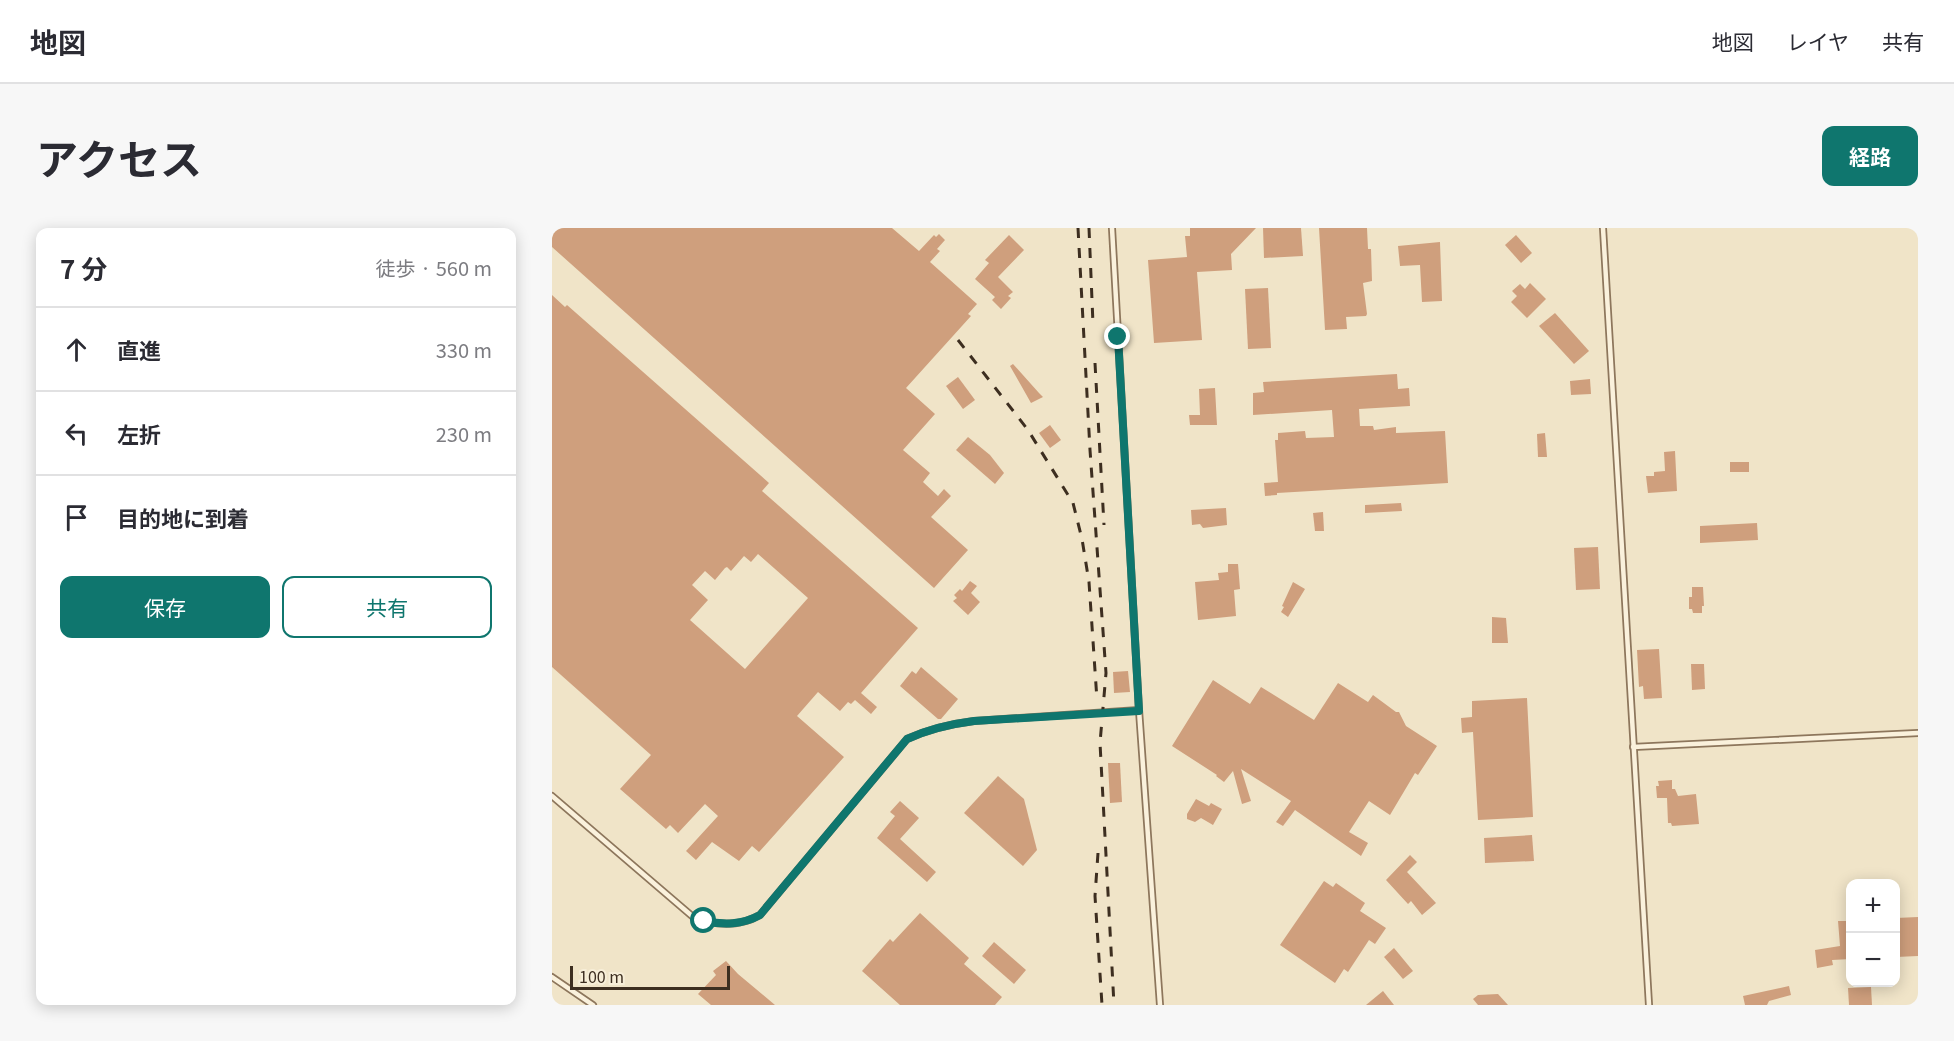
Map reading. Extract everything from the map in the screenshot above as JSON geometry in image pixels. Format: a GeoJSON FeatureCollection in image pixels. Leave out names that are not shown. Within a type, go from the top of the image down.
{"type":"FeatureCollection","features":[{"type":"Feature","properties":{"kind":"lane"},"geometry":{"type":"LineString","coordinates":[[1113,228],[1139,711],[1160,1005]]}},
{"type":"Feature","properties":{"kind":"lane"},"geometry":{"type":"LineString","coordinates":[[1603,228],[1649,1005]]}},
{"type":"Feature","properties":{"kind":"lane"},"geometry":{"type":"LineString","coordinates":[[552,796],[692,916],[716,924],[747,922],[760,915],[907,739],[939,727],[974,721],[1139,711]]}},
{"type":"Feature","properties":{"kind":"lane"},"geometry":{"type":"LineString","coordinates":[[1634,747],[1918,733]]}},
{"type":"Feature","properties":{"kind":"lane"},"geometry":{"type":"LineString","coordinates":[[552,977],[593,1005]]}},
{"type":"Feature","properties":{"kind":"building"},"geometry":{"type":"Polygon","coordinates":[[[552,228],[892,228],[919,251],[934,235],[936,237],[939,234],[945,240],[937,249],[940,251],[930,262],[977,304],[968,314],[971,316],[906,388],[935,414],[903,450],[930,473],[923,482],[938,496],[944,489],[951,496],[931,517],[968,550],[934,588],[552,247],[552,228]]]}},
{"type":"Feature","properties":{"kind":"building"},"geometry":{"type":"Polygon","coordinates":[[[1190,228],[1256,228],[1231,254],[1232,270],[1197,272],[1202,340],[1154,343],[1148,260],[1187,257],[1185,236],[1190,236],[1190,228]]]}},
{"type":"Feature","properties":{"kind":"building"},"geometry":{"type":"Polygon","coordinates":[[[1263,228],[1301,228],[1303,256],[1264,258],[1263,228]]]}},
{"type":"Feature","properties":{"kind":"building"},"geometry":{"type":"Polygon","coordinates":[[[1319,228],[1367,228],[1368,249],[1371,249],[1372,281],[1363,283],[1367,314],[1366,316],[1346,317],[1347,329],[1325,330],[1319,228]]]}},
{"type":"Feature","properties":{"kind":"building"},"geometry":{"type":"Polygon","coordinates":[[[1009,235],[1024,250],[998,277],[1013,292],[1008,296],[1011,298],[1001,309],[992,300],[995,297],[975,279],[989,263],[985,260],[1009,235]]]}},
{"type":"Feature","properties":{"kind":"building"},"geometry":{"type":"Polygon","coordinates":[[[1516,235],[1532,253],[1521,263],[1505,245],[1516,235]]]}},
{"type":"Feature","properties":{"kind":"building"},"geometry":{"type":"Polygon","coordinates":[[[1440,242],[1442,301],[1422,302],[1420,265],[1400,266],[1398,246],[1440,242]]]}},
{"type":"Feature","properties":{"kind":"building"},"geometry":{"type":"Polygon","coordinates":[[[1530,283],[1546,299],[1527,318],[1511,302],[1517,296],[1512,291],[1520,284],[1525,289],[1530,283]]]}},
{"type":"Feature","properties":{"kind":"building"},"geometry":{"type":"Polygon","coordinates":[[[1268,288],[1271,348],[1248,349],[1245,289],[1268,288]]]}},
{"type":"Feature","properties":{"kind":"building"},"geometry":{"type":"Polygon","coordinates":[[[552,295],[565,307],[567,305],[769,483],[762,491],[918,628],[861,693],[877,707],[871,714],[855,700],[851,704],[848,702],[840,711],[818,692],[797,716],[844,757],[759,852],[752,846],[739,861],[712,842],[696,860],[686,851],[718,816],[705,804],[678,833],[670,825],[666,829],[620,789],[651,755],[552,667],[552,295]],[[758,554],[751,562],[744,556],[731,571],[725,568],[715,580],[705,571],[692,585],[708,600],[690,620],[745,669],[808,598],[758,554]]]}},
{"type":"Feature","properties":{"kind":"building"},"geometry":{"type":"Polygon","coordinates":[[[1555,313],[1589,351],[1574,364],[1539,326],[1555,313]]]}},
{"type":"Feature","properties":{"kind":"building"},"geometry":{"type":"Polygon","coordinates":[[[1013,364],[1043,397],[1031,403],[1010,366],[1013,364]]]}},
{"type":"Feature","properties":{"kind":"building"},"geometry":{"type":"Polygon","coordinates":[[[1397,374],[1398,389],[1409,388],[1410,406],[1359,409],[1360,426],[1373,426],[1374,430],[1396,427],[1396,433],[1445,431],[1448,483],[1277,493],[1277,495],[1265,496],[1264,483],[1278,482],[1275,440],[1278,440],[1278,433],[1305,431],[1306,438],[1334,437],[1332,410],[1253,415],[1253,393],[1264,392],[1263,382],[1397,374]]]}},
{"type":"Feature","properties":{"kind":"building"},"geometry":{"type":"Polygon","coordinates":[[[958,377],[975,400],[963,409],[946,386],[958,377]]]}},
{"type":"Feature","properties":{"kind":"building"},"geometry":{"type":"Polygon","coordinates":[[[1590,379],[1591,394],[1571,395],[1570,381],[1590,379]]]}},
{"type":"Feature","properties":{"kind":"building"},"geometry":{"type":"Polygon","coordinates":[[[1215,388],[1217,425],[1190,425],[1189,415],[1200,415],[1199,389],[1215,388]]]}},
{"type":"Feature","properties":{"kind":"building"},"geometry":{"type":"Polygon","coordinates":[[[1050,425],[1061,440],[1050,448],[1039,433],[1050,425]]]}},
{"type":"Feature","properties":{"kind":"building"},"geometry":{"type":"Polygon","coordinates":[[[1545,433],[1547,457],[1538,457],[1537,434],[1545,433]]]}},
{"type":"Feature","properties":{"kind":"building"},"geometry":{"type":"Polygon","coordinates":[[[968,437],[990,455],[1004,473],[995,484],[956,450],[968,437]]]}},
{"type":"Feature","properties":{"kind":"building"},"geometry":{"type":"Polygon","coordinates":[[[1675,451],[1677,491],[1648,493],[1646,476],[1654,476],[1654,472],[1665,471],[1664,452],[1675,451]]]}},
{"type":"Feature","properties":{"kind":"building"},"geometry":{"type":"Polygon","coordinates":[[[1730,462],[1749,462],[1749,472],[1730,472],[1730,462]]]}},
{"type":"Feature","properties":{"kind":"building"},"geometry":{"type":"Polygon","coordinates":[[[1401,503],[1402,511],[1365,513],[1365,505],[1401,503]]]}},
{"type":"Feature","properties":{"kind":"building"},"geometry":{"type":"Polygon","coordinates":[[[1226,508],[1227,525],[1203,528],[1200,524],[1192,525],[1191,510],[1226,508]]]}},
{"type":"Feature","properties":{"kind":"building"},"geometry":{"type":"Polygon","coordinates":[[[1323,512],[1324,531],[1315,531],[1313,513],[1323,512]]]}},
{"type":"Feature","properties":{"kind":"building"},"geometry":{"type":"Polygon","coordinates":[[[1757,523],[1758,540],[1700,543],[1700,526],[1757,523]]]}},
{"type":"Feature","properties":{"kind":"building"},"geometry":{"type":"Polygon","coordinates":[[[1598,547],[1600,589],[1576,590],[1574,548],[1598,547]]]}},
{"type":"Feature","properties":{"kind":"building"},"geometry":{"type":"Polygon","coordinates":[[[1228,564],[1238,564],[1240,589],[1234,590],[1236,616],[1198,620],[1195,582],[1219,580],[1218,573],[1228,572],[1228,564]]]}},
{"type":"Feature","properties":{"kind":"building"},"geometry":{"type":"Polygon","coordinates":[[[970,581],[977,586],[971,593],[980,602],[968,615],[953,601],[957,598],[954,595],[960,589],[962,591],[970,581]]]}},
{"type":"Feature","properties":{"kind":"building"},"geometry":{"type":"Polygon","coordinates":[[[1293,582],[1305,589],[1288,617],[1281,612],[1293,582]]]}},
{"type":"Feature","properties":{"kind":"building"},"geometry":{"type":"Polygon","coordinates":[[[1692,587],[1703,587],[1702,613],[1693,613],[1692,609],[1689,609],[1692,587]]]}},
{"type":"Feature","properties":{"kind":"building"},"geometry":{"type":"Polygon","coordinates":[[[1492,617],[1506,618],[1508,643],[1492,643],[1492,617]]]}},
{"type":"Feature","properties":{"kind":"building"},"geometry":{"type":"Polygon","coordinates":[[[1659,649],[1662,698],[1644,699],[1643,686],[1639,687],[1637,650],[1659,649]]]}},
{"type":"Feature","properties":{"kind":"building"},"geometry":{"type":"Polygon","coordinates":[[[1691,664],[1704,664],[1705,689],[1692,690],[1691,664]]]}},
{"type":"Feature","properties":{"kind":"building"},"geometry":{"type":"Polygon","coordinates":[[[921,667],[958,699],[941,719],[938,719],[900,686],[912,671],[916,674],[921,667]]]}},
{"type":"Feature","properties":{"kind":"building"},"geometry":{"type":"Polygon","coordinates":[[[1128,671],[1130,692],[1114,693],[1113,672],[1128,671]]]}},
{"type":"Feature","properties":{"kind":"building"},"geometry":{"type":"Polygon","coordinates":[[[1213,680],[1250,704],[1261,687],[1314,720],[1338,683],[1368,702],[1373,695],[1399,712],[1406,726],[1437,746],[1418,775],[1415,773],[1390,815],[1369,801],[1349,832],[1368,843],[1361,856],[1295,810],[1283,826],[1276,822],[1291,801],[1241,769],[1251,801],[1242,804],[1233,771],[1224,782],[1172,746],[1213,680]]]}},
{"type":"Feature","properties":{"kind":"building"},"geometry":{"type":"Polygon","coordinates":[[[1527,698],[1533,817],[1478,820],[1473,732],[1462,733],[1461,718],[1472,717],[1472,701],[1527,698]]]}},
{"type":"Feature","properties":{"kind":"building"},"geometry":{"type":"Polygon","coordinates":[[[1108,763],[1120,763],[1122,802],[1110,803],[1108,763]]]}},
{"type":"Feature","properties":{"kind":"building"},"geometry":{"type":"Polygon","coordinates":[[[998,776],[1024,799],[1037,850],[1023,866],[964,813],[998,776]]]}},
{"type":"Feature","properties":{"kind":"building"},"geometry":{"type":"Polygon","coordinates":[[[1672,780],[1672,789],[1675,789],[1678,796],[1696,794],[1699,824],[1672,826],[1668,823],[1667,798],[1657,798],[1656,786],[1659,786],[1658,781],[1672,780]]]}},
{"type":"Feature","properties":{"kind":"building"},"geometry":{"type":"Polygon","coordinates":[[[1196,799],[1209,806],[1211,803],[1222,809],[1213,825],[1201,818],[1195,822],[1187,819],[1187,814],[1196,799]]]}},
{"type":"Feature","properties":{"kind":"building"},"geometry":{"type":"Polygon","coordinates":[[[900,801],[919,818],[900,839],[936,872],[927,882],[877,838],[895,816],[890,812],[900,801]]]}},
{"type":"Feature","properties":{"kind":"building"},"geometry":{"type":"Polygon","coordinates":[[[1532,835],[1534,861],[1485,863],[1484,838],[1532,835]]]}},
{"type":"Feature","properties":{"kind":"building"},"geometry":{"type":"Polygon","coordinates":[[[1410,855],[1417,862],[1407,872],[1436,903],[1422,915],[1411,901],[1408,904],[1386,880],[1410,855]]]}},
{"type":"Feature","properties":{"kind":"building"},"geometry":{"type":"Polygon","coordinates":[[[1324,881],[1333,887],[1336,883],[1365,903],[1360,911],[1386,928],[1375,944],[1369,940],[1348,972],[1344,969],[1335,983],[1280,945],[1324,881]]]}},
{"type":"Feature","properties":{"kind":"building"},"geometry":{"type":"Polygon","coordinates":[[[920,913],[969,958],[964,964],[1002,997],[995,1005],[900,1005],[862,971],[890,939],[893,942],[920,913]]]}},
{"type":"Feature","properties":{"kind":"building"},"geometry":{"type":"Polygon","coordinates":[[[1918,917],[1918,956],[1900,957],[1900,918],[1918,917]]]}},
{"type":"Feature","properties":{"kind":"building"},"geometry":{"type":"Polygon","coordinates":[[[1838,921],[1846,921],[1846,959],[1832,960],[1833,965],[1817,968],[1815,950],[1840,946],[1838,921]]]}},
{"type":"Feature","properties":{"kind":"building"},"geometry":{"type":"Polygon","coordinates":[[[994,942],[1026,970],[1014,984],[982,956],[994,942]]]}},
{"type":"Feature","properties":{"kind":"building"},"geometry":{"type":"Polygon","coordinates":[[[1394,948],[1413,971],[1403,979],[1384,957],[1394,948]]]}},
{"type":"Feature","properties":{"kind":"building"},"geometry":{"type":"Polygon","coordinates":[[[726,961],[775,1005],[711,1005],[698,994],[716,975],[713,971],[726,961]]]}},
{"type":"Feature","properties":{"kind":"building"},"geometry":{"type":"Polygon","coordinates":[[[1789,986],[1791,995],[1769,1001],[1767,1005],[1745,1005],[1743,996],[1789,986]]]}},
{"type":"Feature","properties":{"kind":"building"},"geometry":{"type":"Polygon","coordinates":[[[1871,987],[1872,1005],[1849,1005],[1848,988],[1871,987]]]}},
{"type":"Feature","properties":{"kind":"building"},"geometry":{"type":"Polygon","coordinates":[[[1383,991],[1394,1005],[1366,1005],[1383,991]]]}},
{"type":"Feature","properties":{"kind":"building"},"geometry":{"type":"Polygon","coordinates":[[[1498,994],[1508,1005],[1478,1005],[1473,999],[1478,995],[1498,994]]]}},
{"type":"Feature","properties":{"kind":"railway"},"geometry":{"type":"LineString","coordinates":[[1078,228],[1090,450],[1106,673],[1100,743],[1114,1005]]}},
{"type":"Feature","properties":{"kind":"railway"},"geometry":{"type":"LineString","coordinates":[[1089,228],[1093,324]]}},
{"type":"Feature","properties":{"kind":"railway"},"geometry":{"type":"LineString","coordinates":[[958,340],[1028,430],[1073,503],[1089,582],[1097,700]]}},
{"type":"Feature","properties":{"kind":"railway"},"geometry":{"type":"LineString","coordinates":[[1095,363],[1104,525]]}},
{"type":"Feature","properties":{"kind":"railway"},"geometry":{"type":"LineString","coordinates":[[1098,853],[1095,896],[1102,1005]]}},
{"type":"Feature","properties":{"kind":"route"},"geometry":{"type":"LineString","coordinates":[[704,921],[730,924],[747,922],[760,915],[907,739],[924,731],[974,721],[1139,711],[1118,337]]}}]}
